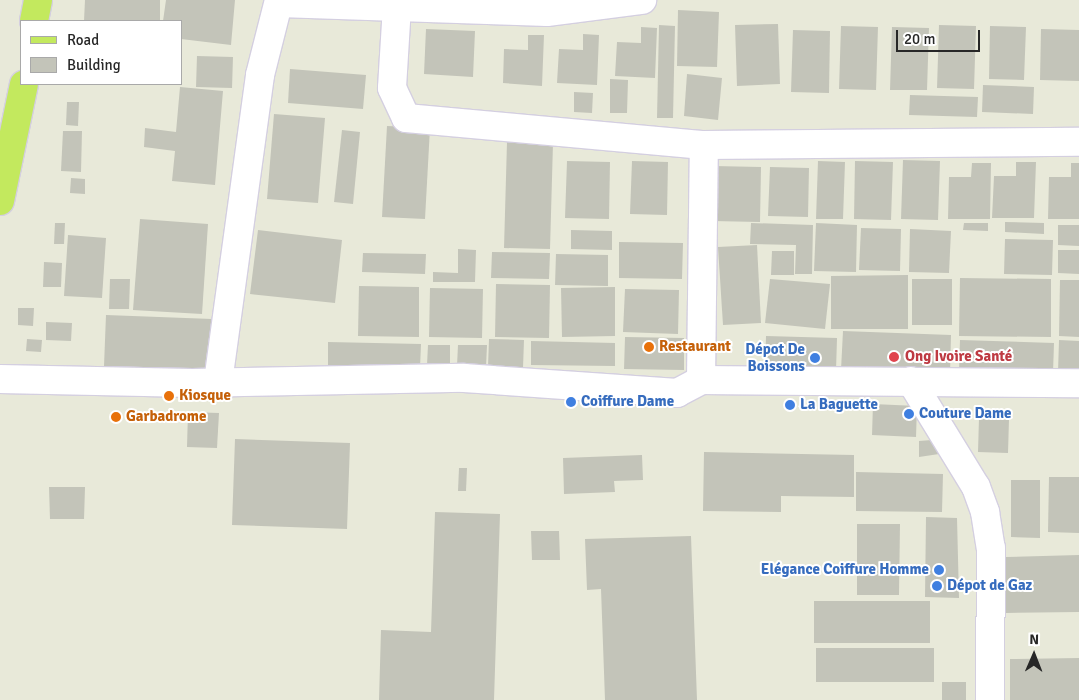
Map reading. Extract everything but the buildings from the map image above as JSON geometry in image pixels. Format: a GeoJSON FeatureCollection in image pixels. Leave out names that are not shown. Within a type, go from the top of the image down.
{"type":"FeatureCollection","features":[{"type":"Feature","properties":{"kind":"main road"},"geometry":{"type":"LineString","coordinates":[[34,20],[38,0]]}},
{"type":"Feature","properties":{"kind":"main road"},"geometry":{"type":"LineString","coordinates":[[0,201],[24,85]]}},
{"type":"Feature","properties":{"kind":"street"},"geometry":{"type":"LineString","coordinates":[[218,382],[260,75],[279,1],[547,12],[642,0]]}},
{"type":"Feature","properties":{"kind":"street"},"geometry":{"type":"LineString","coordinates":[[397,6],[392,88],[406,118],[704,145],[1079,142]]}},
{"type":"Feature","properties":{"kind":"street"},"geometry":{"type":"LineString","coordinates":[[701,380],[704,145]]}},
{"type":"Feature","properties":{"kind":"street"},"geometry":{"type":"LineString","coordinates":[[0,379],[218,382],[464,378],[677,393],[701,380],[1079,383]]}},
{"type":"Feature","properties":{"kind":"street"},"geometry":{"type":"LineString","coordinates":[[911,381],[976,487],[986,512],[991,548],[990,700]]}},
{"type":"Feature","properties":{"kind":"place","name":"Restaurant"},"geometry":{"type":"Point","coordinates":[649,347]}},
{"type":"Feature","properties":{"kind":"place","name":"Ong Ivoire Santé"},"geometry":{"type":"Point","coordinates":[894,357]}},
{"type":"Feature","properties":{"kind":"place","name":"Dépot De Boissons"},"geometry":{"type":"Point","coordinates":[815,358]}},
{"type":"Feature","properties":{"kind":"place","name":"Kiosque"},"geometry":{"type":"Point","coordinates":[169,396]}},
{"type":"Feature","properties":{"kind":"place","name":"Coiffure Dame"},"geometry":{"type":"Point","coordinates":[571,402]}},
{"type":"Feature","properties":{"kind":"place","name":"La Baguette"},"geometry":{"type":"Point","coordinates":[790,405]}},
{"type":"Feature","properties":{"kind":"place","name":"Couture Dame"},"geometry":{"type":"Point","coordinates":[909,414]}},
{"type":"Feature","properties":{"kind":"place","name":"Garbadrome"},"geometry":{"type":"Point","coordinates":[116,417]}},
{"type":"Feature","properties":{"kind":"place","name":"Elégance Coiffure Homme"},"geometry":{"type":"Point","coordinates":[939,570]}},
{"type":"Feature","properties":{"kind":"place","name":"Dépot de Gaz"},"geometry":{"type":"Point","coordinates":[937,586]}}]}
